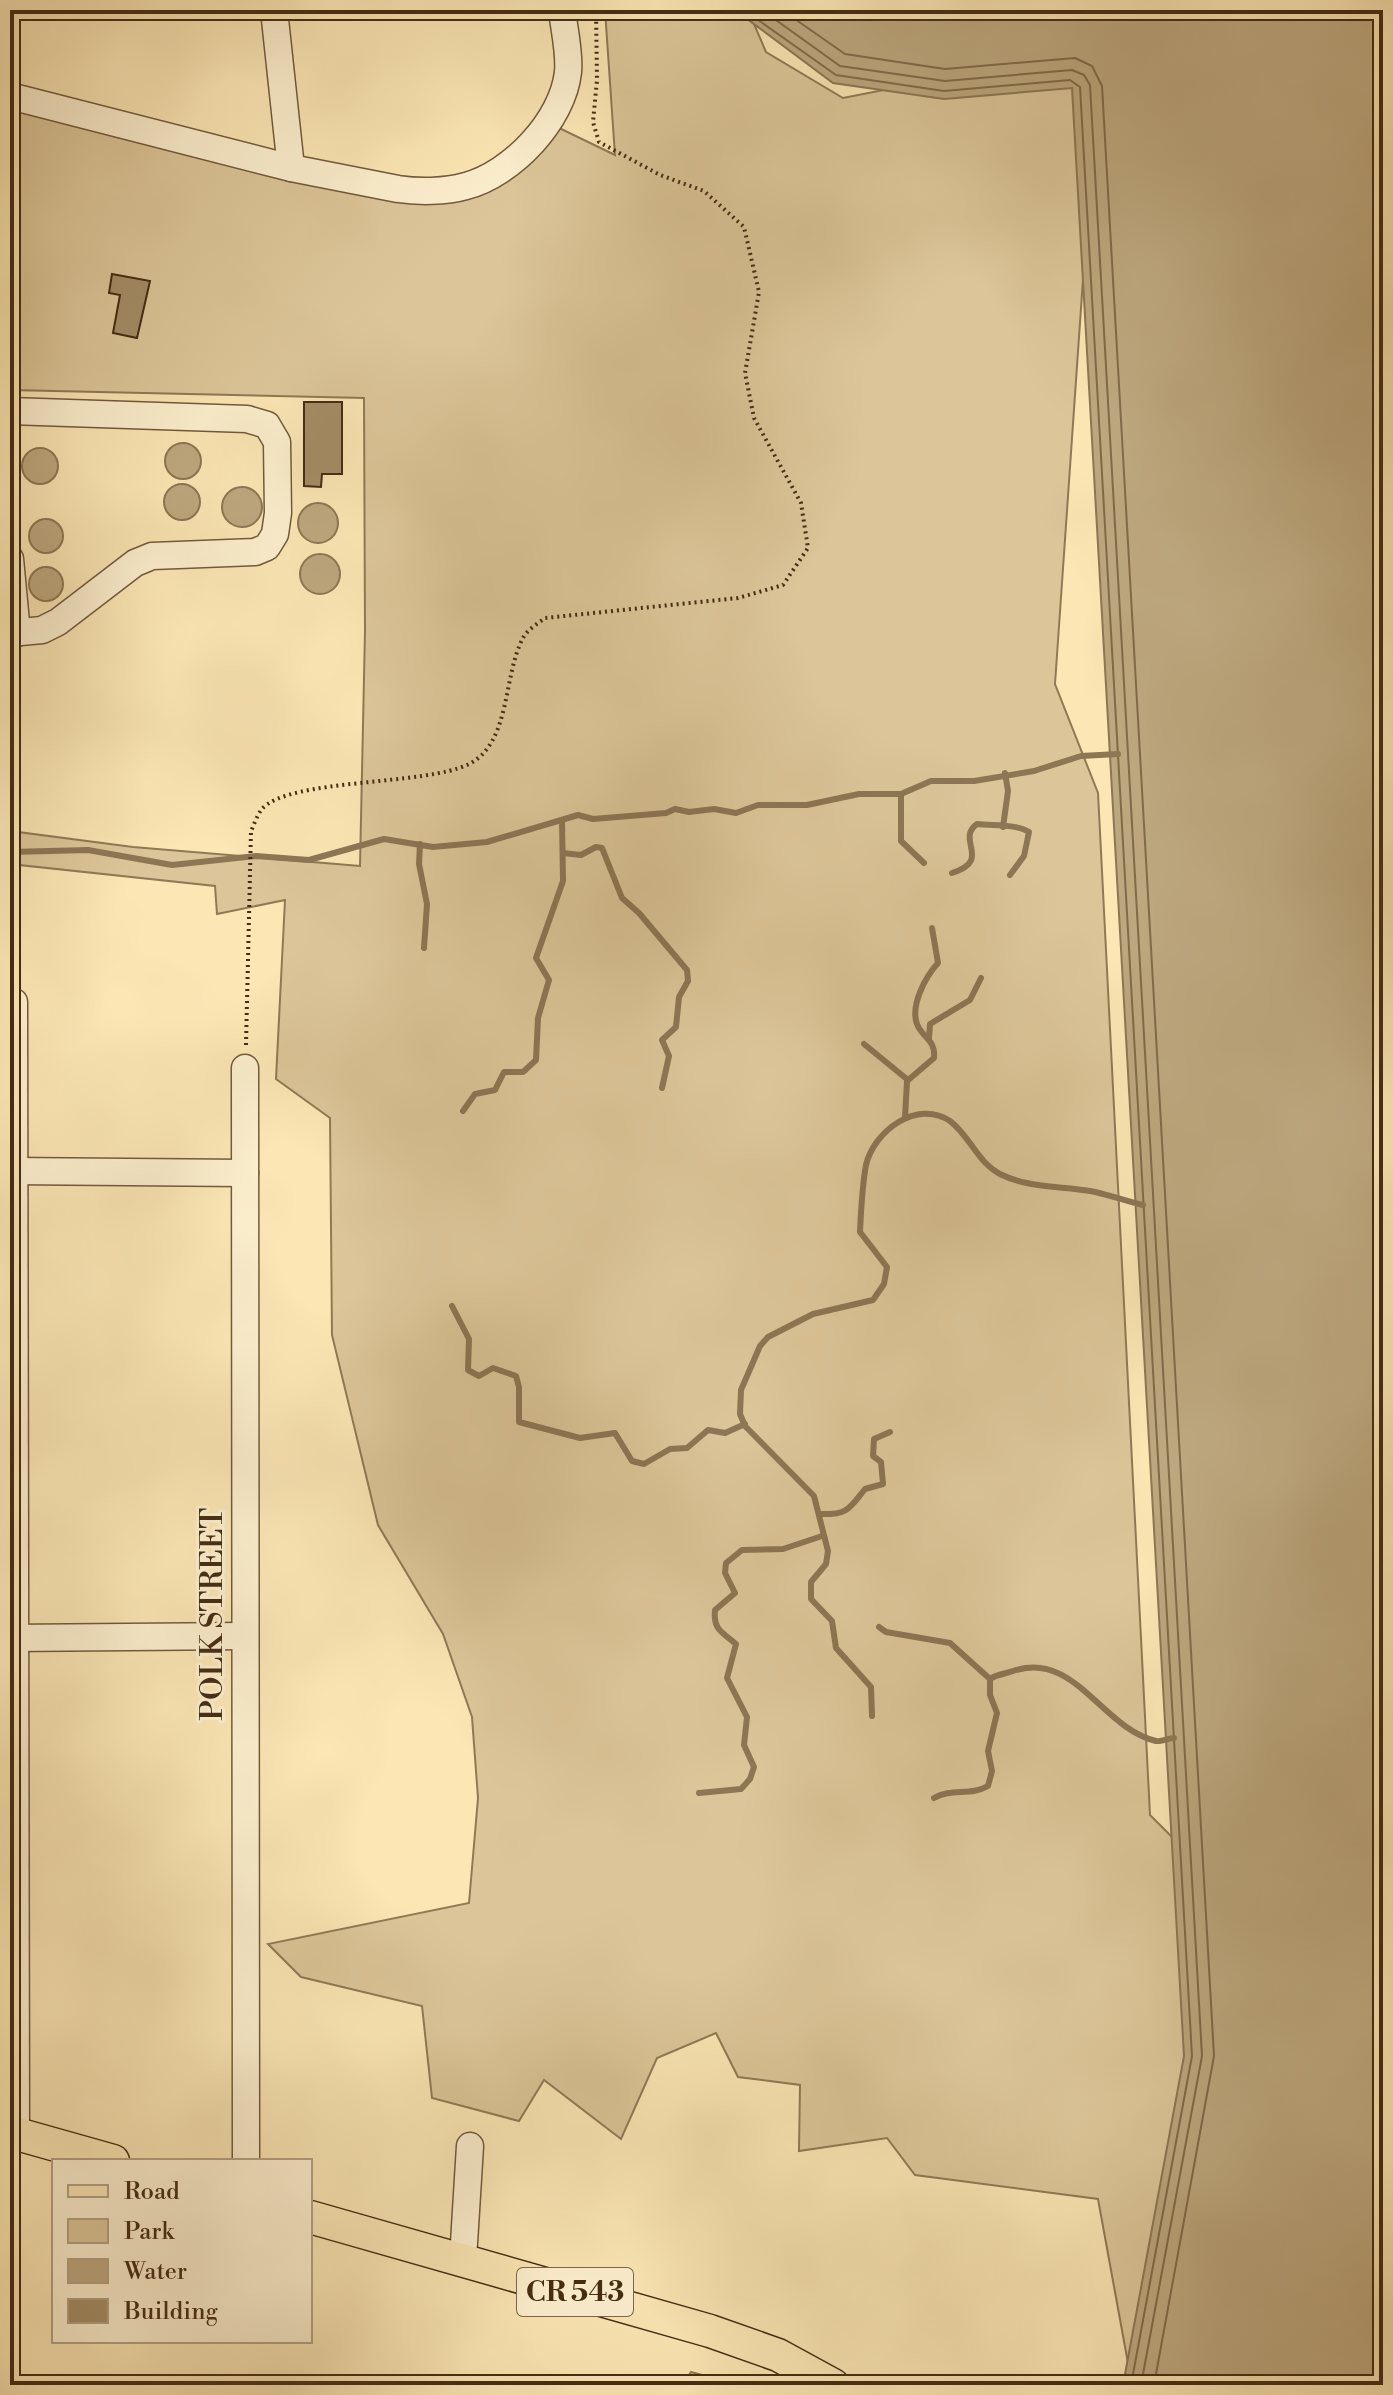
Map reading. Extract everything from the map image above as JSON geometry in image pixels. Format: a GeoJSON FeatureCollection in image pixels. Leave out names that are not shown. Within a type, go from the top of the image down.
{"type":"FeatureCollection","features":[{"type":"Feature","properties":{"kind":"main road"},"geometry":{"type":"LineString","coordinates":[[13,2133],[106,2159]]}},
{"type":"Feature","properties":{"kind":"main road","name":"CR 543"},"geometry":{"type":"LineString","coordinates":[[312,2218],[710,2331],[778,2355],[833,2385]]}},
{"type":"Feature","properties":{"kind":"street"},"geometry":{"type":"LineString","coordinates":[[274,10],[291,168]]}},
{"type":"Feature","properties":{"kind":"street"},"geometry":{"type":"LineString","coordinates":[[10,96],[291,168],[414,191],[467,186],[515,160],[553,118],[561,103],[569,70],[562,10]]}},
{"type":"Feature","properties":{"kind":"street"},"geometry":{"type":"LineString","coordinates":[[10,411],[247,419],[267,425],[277,442],[278,513],[275,534],[267,547],[255,552],[152,556],[135,563],[58,622],[42,630],[13,633],[10,559]]}},
{"type":"Feature","properties":{"kind":"street"},"geometry":{"type":"LineString","coordinates":[[13,2133],[14,1002]]}},
{"type":"Feature","properties":{"kind":"street","name":"POLK STREET"},"geometry":{"type":"LineString","coordinates":[[245,1068],[246,2159]]}},
{"type":"Feature","properties":{"kind":"street"},"geometry":{"type":"LineString","coordinates":[[13,1171],[245,1173]]}},
{"type":"Feature","properties":{"kind":"street"},"geometry":{"type":"LineString","coordinates":[[13,1638],[245,1636]]}},
{"type":"Feature","properties":{"kind":"street"},"geometry":{"type":"LineString","coordinates":[[463,2259],[470,2146]]}},
{"type":"Feature","properties":{"kind":"path"},"geometry":{"type":"LineString","coordinates":[[245,1068],[251,831],[262,809],[277,799],[469,764],[494,739],[524,635],[545,618],[738,598],[783,585],[808,548],[801,503],[754,418],[745,373],[759,292],[744,227],[704,191],[660,175],[599,142],[593,122],[597,80],[596,10]]}},
{"type":"Feature","properties":{"kind":"green space"},"geometry":{"type":"Polygon","coordinates":[[[605,10],[748,10],[766,52],[843,98],[1099,48],[1055,684],[1098,793],[1150,1815],[1182,1847],[1195,1994],[1132,2385],[1098,2199],[915,2175],[887,2138],[799,2151],[800,2085],[738,2077],[716,2033],[657,2058],[621,2139],[544,2080],[519,2121],[432,2098],[422,2006],[301,1977],[268,1944],[469,1903],[478,1798],[472,1717],[443,1634],[378,1525],[332,1335],[330,1118],[276,1079],[285,900],[217,914],[215,886],[10,864],[10,831],[133,847],[360,866],[365,631],[364,398],[10,390],[10,102],[422,199],[494,185],[553,125],[615,155],[605,10]]]}},
{"type":"Feature","properties":{"kind":"green space"},"geometry":{"type":"Polygon","coordinates":[[[691,2372],[739,2385],[683,2385],[691,2372]]]}},
{"type":"Feature","properties":{"kind":"water"},"geometry":{"type":"Polygon","coordinates":[[[735,10],[1383,10],[1383,2385],[1123,2385],[1184,2056],[1072,88],[944,99],[833,83],[735,10]]]}},
{"type":"Feature","properties":{"kind":"water"},"geometry":{"type":"Polygon","coordinates":[[[183,443],[196,448],[201,461],[196,474],[183,479],[170,474],[165,461],[170,448],[183,443]]]}},
{"type":"Feature","properties":{"kind":"water"},"geometry":{"type":"Polygon","coordinates":[[[40,448],[53,453],[58,466],[53,479],[40,484],[27,479],[22,466],[27,453],[40,448]]]}},
{"type":"Feature","properties":{"kind":"water"},"geometry":{"type":"Polygon","coordinates":[[[182,484],[195,489],[200,502],[195,515],[182,520],[169,515],[164,502],[169,489],[182,484]]]}},
{"type":"Feature","properties":{"kind":"water"},"geometry":{"type":"Polygon","coordinates":[[[242,487],[256,493],[262,507],[256,521],[242,527],[228,521],[222,507],[228,493],[242,487]]]}},
{"type":"Feature","properties":{"kind":"water"},"geometry":{"type":"Polygon","coordinates":[[[318,503],[332,509],[338,523],[332,537],[318,543],[304,537],[298,523],[304,509],[318,503]]]}},
{"type":"Feature","properties":{"kind":"water"},"geometry":{"type":"Polygon","coordinates":[[[46,519],[58,524],[63,536],[58,548],[46,553],[34,548],[29,536],[34,524],[46,519]]]}},
{"type":"Feature","properties":{"kind":"water"},"geometry":{"type":"Polygon","coordinates":[[[320,554],[334,560],[340,574],[334,588],[320,594],[306,588],[300,574],[306,560],[320,554]]]}},
{"type":"Feature","properties":{"kind":"water"},"geometry":{"type":"Polygon","coordinates":[[[46,567],[58,572],[63,584],[58,596],[46,601],[34,596],[29,584],[34,572],[46,567]]]}},
{"type":"Feature","properties":{"kind":"building"},"geometry":{"type":"Polygon","coordinates":[[[112,274],[150,281],[137,338],[113,333],[120,295],[109,293],[112,274]]]}},
{"type":"Feature","properties":{"kind":"building"},"geometry":{"type":"Polygon","coordinates":[[[304,402],[342,402],[342,474],[322,474],[321,487],[304,486],[304,402]]]}},
{"type":"Feature","properties":{"kind":"waterway"},"geometry":{"type":"LineString","coordinates":[[10,852],[88,850],[172,865],[256,856],[309,860],[384,839],[433,847],[487,842],[578,815],[593,819],[666,813],[675,809],[689,812],[714,809],[736,813],[758,805],[807,805],[859,794],[901,794],[931,781],[974,781],[1034,771],[1081,756],[1118,754]]}},
{"type":"Feature","properties":{"kind":"waterway"},"geometry":{"type":"LineString","coordinates":[[1003,827],[1008,791],[1005,773]]}},
{"type":"Feature","properties":{"kind":"waterway"},"geometry":{"type":"LineString","coordinates":[[901,794],[901,841],[924,863]]}},
{"type":"Feature","properties":{"kind":"waterway"},"geometry":{"type":"LineString","coordinates":[[463,1111],[475,1094],[495,1090],[504,1072],[523,1072],[536,1060],[538,1018],[549,980],[536,958],[563,881],[562,820]]}},
{"type":"Feature","properties":{"kind":"waterway"},"geometry":{"type":"LineString","coordinates":[[952,873],[970,862],[971,830],[977,824],[1011,826],[1029,832],[1024,856],[1010,875]]}},
{"type":"Feature","properties":{"kind":"waterway"},"geometry":{"type":"LineString","coordinates":[[420,844],[419,864],[427,904],[424,948]]}},
{"type":"Feature","properties":{"kind":"waterway"},"geometry":{"type":"LineString","coordinates":[[563,853],[581,855],[596,847],[602,848],[622,898],[639,913],[687,970],[688,981],[679,997],[676,1027],[662,1040],[669,1056],[662,1088]]}},
{"type":"Feature","properties":{"kind":"waterway"},"geometry":{"type":"LineString","coordinates":[[905,1118],[907,1081],[934,1058],[933,1047],[919,1029],[915,1016],[920,991],[938,963],[932,928]]}},
{"type":"Feature","properties":{"kind":"waterway"},"geometry":{"type":"LineString","coordinates":[[929,1038],[930,1024],[970,1000],[981,978]]}},
{"type":"Feature","properties":{"kind":"waterway"},"geometry":{"type":"LineString","coordinates":[[864,1044],[908,1080]]}},
{"type":"Feature","properties":{"kind":"waterway"},"geometry":{"type":"LineString","coordinates":[[872,1716],[871,1687],[836,1648],[832,1621],[811,1599],[811,1582],[826,1564],[828,1551],[814,1496],[745,1426],[740,1414],[741,1390],[760,1346],[768,1337],[813,1314],[873,1300],[884,1284],[887,1267],[860,1232],[866,1165],[871,1152],[887,1130],[911,1116],[937,1115],[950,1121],[985,1163],[1011,1179],[1090,1191],[1143,1205]]}},
{"type":"Feature","properties":{"kind":"waterway"},"geometry":{"type":"LineString","coordinates":[[452,1306],[469,1339],[468,1370],[479,1376],[493,1368],[516,1376],[519,1422],[580,1438],[615,1433],[632,1461],[644,1464],[670,1449],[687,1448],[708,1430],[725,1433],[745,1424]]}},
{"type":"Feature","properties":{"kind":"waterway"},"geometry":{"type":"LineString","coordinates":[[819,1514],[842,1512],[865,1489],[883,1484],[881,1462],[873,1456],[874,1439],[890,1432]]}},
{"type":"Feature","properties":{"kind":"waterway"},"geometry":{"type":"LineString","coordinates":[[699,1793],[741,1789],[750,1779],[754,1767],[744,1745],[747,1717],[727,1678],[736,1644],[715,1622],[715,1610],[735,1593],[725,1573],[726,1563],[742,1550],[783,1549],[822,1536]]}},
{"type":"Feature","properties":{"kind":"waterway"},"geometry":{"type":"LineString","coordinates":[[879,1627],[886,1632],[950,1643],[990,1679]]}},
{"type":"Feature","properties":{"kind":"waterway"},"geometry":{"type":"LineString","coordinates":[[990,1679],[1035,1667],[1054,1671],[1071,1680],[1119,1722],[1137,1733],[1156,1741],[1174,1738]]}},
{"type":"Feature","properties":{"kind":"waterway"},"geometry":{"type":"LineString","coordinates":[[934,1798],[988,1786],[992,1771],[988,1751],[997,1713],[990,1695],[990,1679]]}}]}
